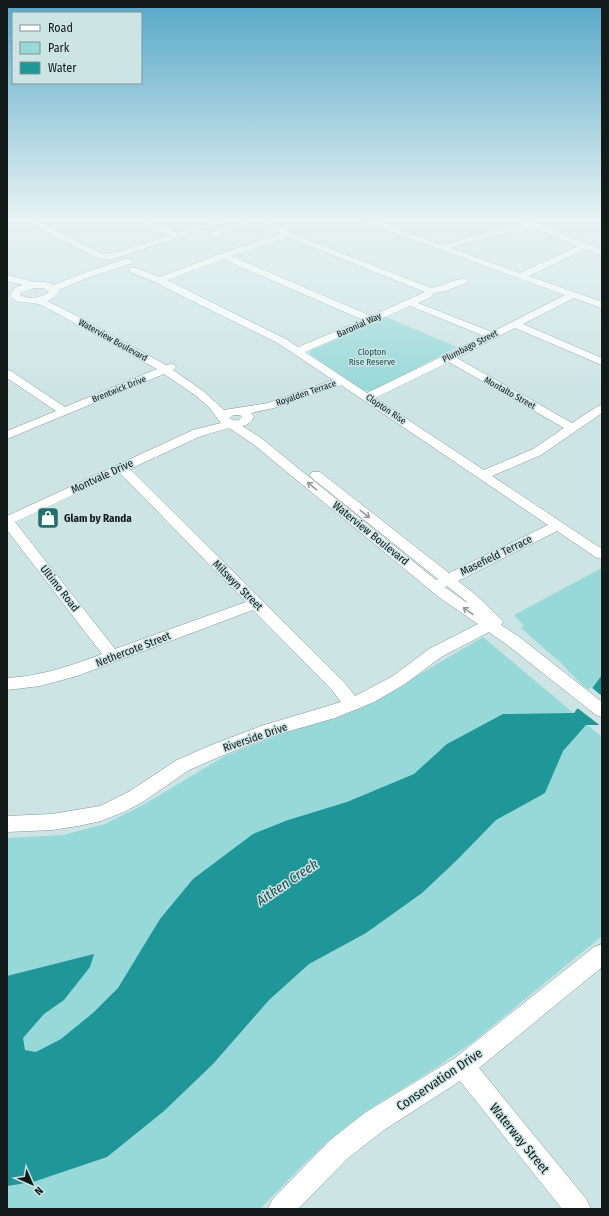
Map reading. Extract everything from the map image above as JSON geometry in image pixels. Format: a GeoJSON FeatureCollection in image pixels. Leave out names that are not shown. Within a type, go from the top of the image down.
{"type":"FeatureCollection","features":[{"type":"Feature","properties":{"kind":"street"},"geometry":{"type":"LineString","coordinates":[[12,297],[7,278],[50,290]]}},
{"type":"Feature","properties":{"kind":"street"},"geometry":{"type":"LineString","coordinates":[[12,297],[25,300],[37,300],[50,290],[80,278]]}},
{"type":"Feature","properties":{"kind":"street","name":"Clopton Rise"},"geometry":{"type":"LineString","coordinates":[[149,278],[161,280],[167,285],[268,334],[297,351],[602,555]]}},
{"type":"Feature","properties":{"kind":"street"},"geometry":{"type":"LineString","coordinates":[[161,280],[165,278]]}},
{"type":"Feature","properties":{"kind":"street"},"geometry":{"type":"LineString","coordinates":[[273,278],[371,320]]}},
{"type":"Feature","properties":{"kind":"street"},"geometry":{"type":"LineString","coordinates":[[399,278],[430,290]]}},
{"type":"Feature","properties":{"kind":"street"},"geometry":{"type":"LineString","coordinates":[[526,278],[602,305]]}},
{"type":"Feature","properties":{"kind":"street","name":"Baronial Way"},"geometry":{"type":"LineString","coordinates":[[297,351],[428,295],[430,290],[443,289],[463,281]]}},
{"type":"Feature","properties":{"kind":"street"},"geometry":{"type":"LineString","coordinates":[[12,297],[34,285]]}},
{"type":"Feature","properties":{"kind":"street","name":"Waterview Boulevard"},"geometry":{"type":"LineString","coordinates":[[50,290],[64,306],[95,327]]}},
{"type":"Feature","properties":{"kind":"street","name":"Plumbago Street"},"geometry":{"type":"LineString","coordinates":[[367,397],[384,390],[573,295]]}},
{"type":"Feature","properties":{"kind":"street","name":"Waterview Boulevard"},"geometry":{"type":"LineString","coordinates":[[37,300],[95,327],[169,368],[244,415],[261,432],[334,496],[442,583],[469,612],[492,623],[602,711]]}},
{"type":"Feature","properties":{"kind":"street"},"geometry":{"type":"LineString","coordinates":[[410,303],[492,335]]}},
{"type":"Feature","properties":{"kind":"street"},"geometry":{"type":"LineString","coordinates":[[515,324],[602,362]]}},
{"type":"Feature","properties":{"kind":"street","name":"Montalto Street"},"geometry":{"type":"LineString","coordinates":[[448,358],[572,428]]}},
{"type":"Feature","properties":{"kind":"street","name":"Waterview Boulevard"},"geometry":{"type":"LineString","coordinates":[[169,368],[214,405],[227,420],[334,496]]}},
{"type":"Feature","properties":{"kind":"street","name":"Brentwick Drive"},"geometry":{"type":"LineString","coordinates":[[7,435],[169,368]]}},
{"type":"Feature","properties":{"kind":"street"},"geometry":{"type":"LineString","coordinates":[[7,373],[64,411]]}},
{"type":"Feature","properties":{"kind":"street","name":"Royalden Terrace"},"geometry":{"type":"LineString","coordinates":[[227,420],[242,423],[244,415],[342,381]]}},
{"type":"Feature","properties":{"kind":"street"},"geometry":{"type":"LineString","coordinates":[[483,475],[537,452],[602,408]]}},
{"type":"Feature","properties":{"kind":"street","name":"Montvale Drive"},"geometry":{"type":"LineString","coordinates":[[7,521],[121,467],[227,420]]}},
{"type":"Feature","properties":{"kind":"street","name":"Milswyn Street"},"geometry":{"type":"LineString","coordinates":[[121,467],[338,686],[352,705]]}},
{"type":"Feature","properties":{"kind":"street","name":"Ultimo Road"},"geometry":{"type":"LineString","coordinates":[[7,521],[112,656]]}},
{"type":"Feature","properties":{"kind":"street","name":"Masefield Terrace"},"geometry":{"type":"LineString","coordinates":[[442,583],[558,525]]}},
{"type":"Feature","properties":{"kind":"street","name":"Nethercote Street"},"geometry":{"type":"LineString","coordinates":[[7,684],[26,683],[49,679],[73,672],[112,656],[257,603]]}},
{"type":"Feature","properties":{"kind":"street","name":"Riverside Drive"},"geometry":{"type":"LineString","coordinates":[[7,824],[52,822],[78,818],[101,813],[119,806],[137,796],[183,765],[267,731],[352,705],[385,689],[435,653],[492,623]]}},
{"type":"Feature","properties":{"kind":"street","name":"Conservation Drive"},"geometry":{"type":"LineString","coordinates":[[281,1209],[338,1150],[375,1121],[463,1066],[602,954]]}},
{"type":"Feature","properties":{"kind":"street","name":"Waterway Street"},"geometry":{"type":"LineString","coordinates":[[463,1066],[578,1209]]}},
{"type":"Feature","properties":{"kind":"green space","name":"Clopton Rise Reserve"},"geometry":{"type":"Polygon","coordinates":[[[386,317],[457,347],[372,391],[363,390],[310,354],[311,349],[319,347],[386,317]]]}},
{"type":"Feature","properties":{"kind":"green space"},"geometry":{"type":"Polygon","coordinates":[[[602,568],[602,700],[582,685],[562,664],[521,628],[524,626],[514,615],[602,568]]]}},
{"type":"Feature","properties":{"kind":"green space"},"geometry":{"type":"Polygon","coordinates":[[[483,637],[602,737],[602,936],[473,1042],[352,1122],[307,1161],[260,1209],[7,1209],[7,838],[63,835],[105,824],[143,805],[225,756],[285,732],[362,708],[483,637]]]}},
{"type":"Feature","properties":{"kind":"water","name":"Aitken Creek"},"geometry":{"type":"Polygon","coordinates":[[[602,675],[602,725],[586,725],[563,751],[545,793],[496,820],[422,893],[366,933],[309,964],[269,1000],[213,1064],[164,1111],[107,1157],[33,1182],[7,1186],[7,976],[94,954],[90,967],[64,1000],[44,1014],[23,1038],[25,1050],[36,1052],[61,1039],[93,1013],[118,988],[160,919],[193,879],[253,834],[288,820],[347,802],[414,774],[447,744],[503,714],[574,713],[602,675]]]}},
{"type":"Feature","properties":{"kind":"pier"},"geometry":{"type":"Polygon","coordinates":[[[591,687],[602,696],[602,727],[576,707],[591,687]]]}},
{"type":"Feature","properties":{"kind":"place","name":"Glam by Randa"},"geometry":{"type":"Point","coordinates":[48,518]}}]}
